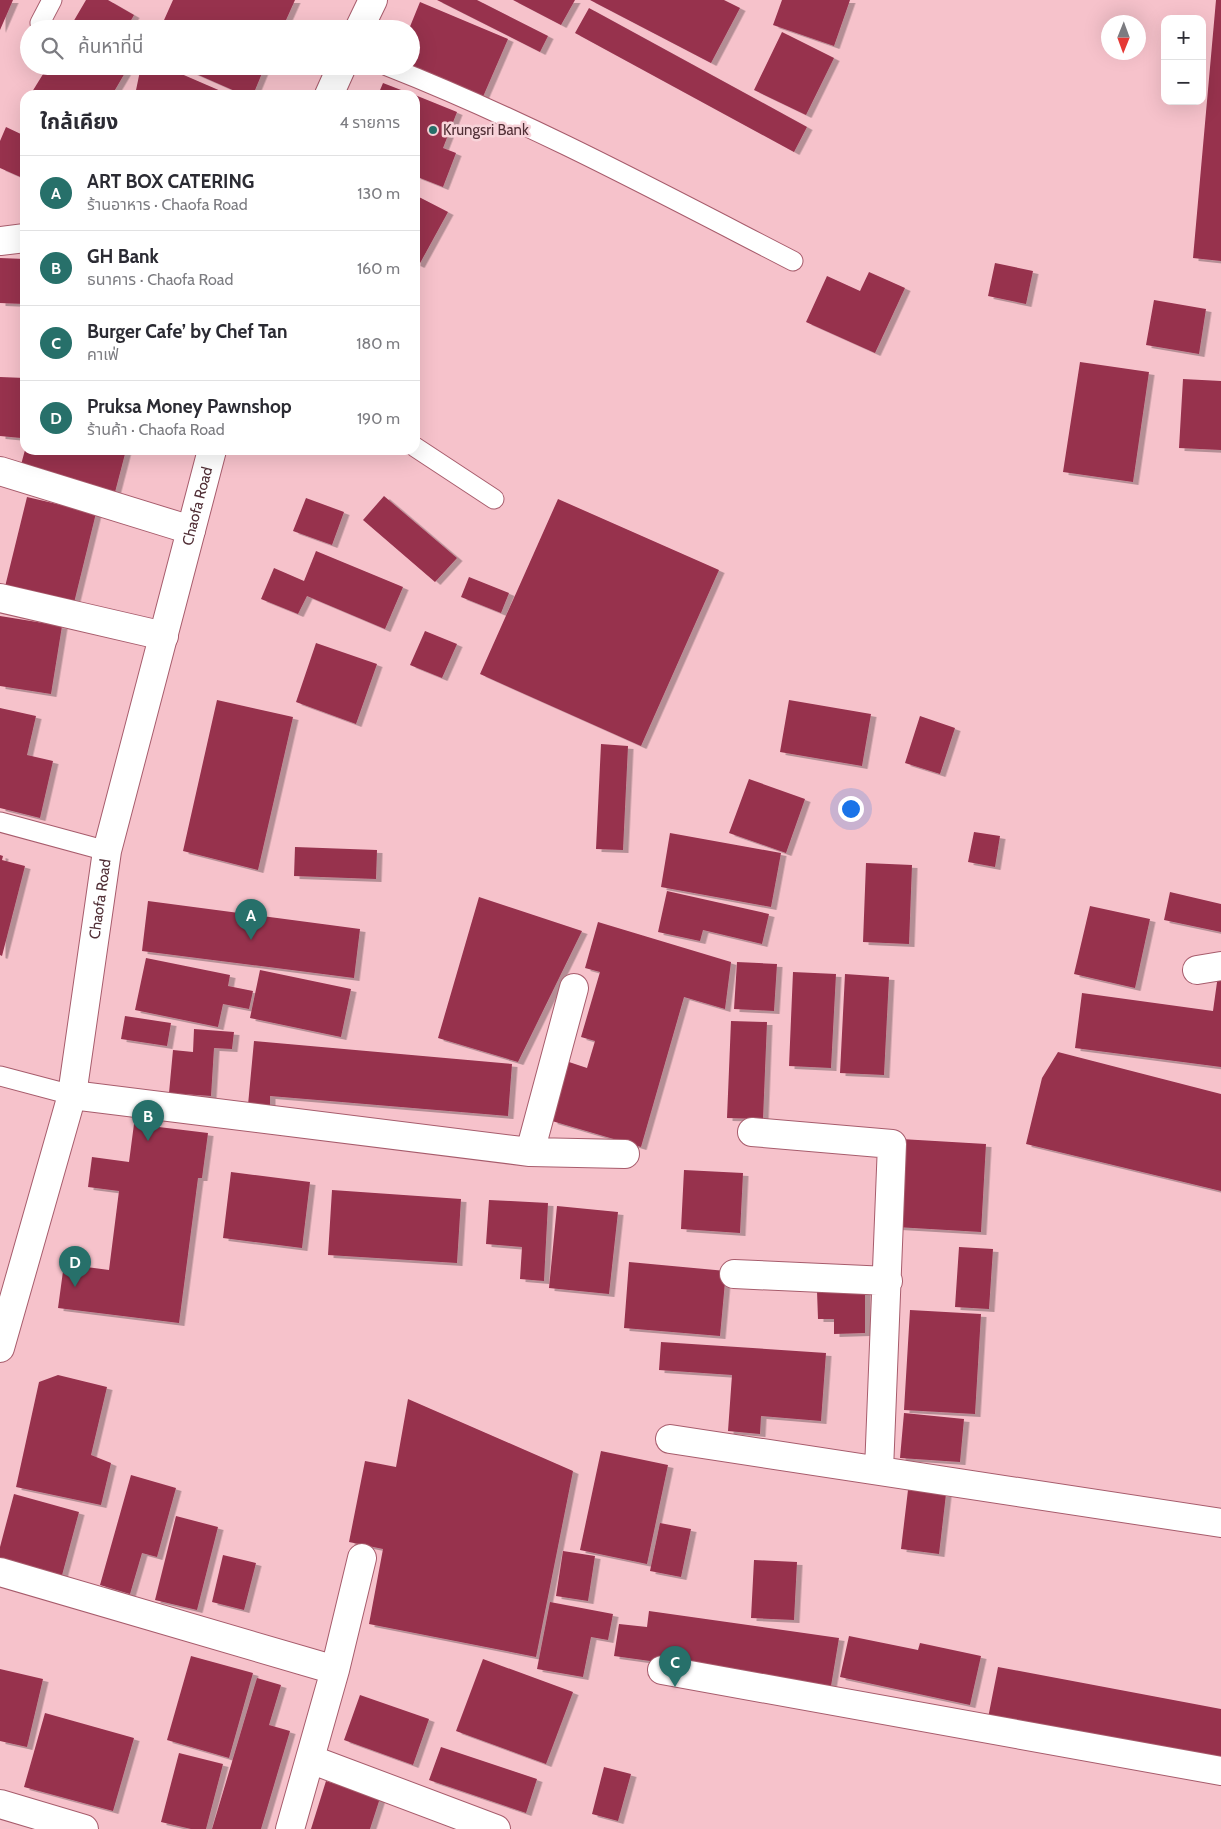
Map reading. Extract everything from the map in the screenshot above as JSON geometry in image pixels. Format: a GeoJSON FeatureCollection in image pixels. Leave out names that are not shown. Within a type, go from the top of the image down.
{"type":"FeatureCollection","features":[{"type":"Feature","properties":{"kind":"street"},"geometry":{"type":"LineString","coordinates":[[363,20],[372,0]]}},
{"type":"Feature","properties":{"kind":"street"},"geometry":{"type":"LineString","coordinates":[[331,90],[338,75]]}},
{"type":"Feature","properties":{"kind":"street"},"geometry":{"type":"LineString","coordinates":[[0,241],[20,239]]}},
{"type":"Feature","properties":{"kind":"street","name":"Chaofa Road"},"geometry":{"type":"LineString","coordinates":[[0,1348],[72,1095],[107,851],[211,455]]}},
{"type":"Feature","properties":{"kind":"street"},"geometry":{"type":"LineString","coordinates":[[0,471],[191,530]]}},
{"type":"Feature","properties":{"kind":"street"},"geometry":{"type":"LineString","coordinates":[[0,598],[164,636]]}},
{"type":"Feature","properties":{"kind":"street"},"geometry":{"type":"LineString","coordinates":[[530,1152],[574,988]]}},
{"type":"Feature","properties":{"kind":"street"},"geometry":{"type":"LineString","coordinates":[[72,1095],[530,1152],[625,1154]]}},
{"type":"Feature","properties":{"kind":"street"},"geometry":{"type":"LineString","coordinates":[[752,1132],[892,1144],[879,1470]]}},
{"type":"Feature","properties":{"kind":"street"},"geometry":{"type":"LineString","coordinates":[[734,1274],[888,1281]]}},
{"type":"Feature","properties":{"kind":"street"},"geometry":{"type":"LineString","coordinates":[[670,1439],[1221,1522]]}},
{"type":"Feature","properties":{"kind":"street"},"geometry":{"type":"LineString","coordinates":[[290,1829],[335,1670],[362,1558]]}},
{"type":"Feature","properties":{"kind":"street"},"geometry":{"type":"LineString","coordinates":[[0,1572],[335,1670]]}},
{"type":"Feature","properties":{"kind":"street"},"geometry":{"type":"LineString","coordinates":[[662,1670],[1221,1771]]}},
{"type":"Feature","properties":{"kind":"street"},"geometry":{"type":"LineString","coordinates":[[310,1759],[496,1829]]}},
{"type":"Feature","properties":{"kind":"street"},"geometry":{"type":"LineString","coordinates":[[0,1804],[84,1829]]}},
{"type":"Feature","properties":{"kind":"lane"},"geometry":{"type":"LineString","coordinates":[[42,20],[52,0]]}},
{"type":"Feature","properties":{"kind":"lane"},"geometry":{"type":"LineString","coordinates":[[410,75],[559,141],[793,261]]}},
{"type":"Feature","properties":{"kind":"lane"},"geometry":{"type":"LineString","coordinates":[[420,450],[494,499]]}},
{"type":"Feature","properties":{"kind":"lane"},"geometry":{"type":"LineString","coordinates":[[0,822],[107,851]]}},
{"type":"Feature","properties":{"kind":"lane"},"geometry":{"type":"LineString","coordinates":[[0,1076],[72,1095]]}},
{"type":"Feature","properties":{"kind":"building"},"geometry":{"type":"Polygon","coordinates":[[[0,0],[13,0],[0,30],[0,0]]]}},
{"type":"Feature","properties":{"kind":"building"},"geometry":{"type":"Polygon","coordinates":[[[86,0],[108,0],[134,15],[131,20],[74,20],[86,0]]]}},
{"type":"Feature","properties":{"kind":"building"},"geometry":{"type":"Polygon","coordinates":[[[173,0],[295,0],[286,20],[164,20],[173,0]]]}},
{"type":"Feature","properties":{"kind":"building"},"geometry":{"type":"Polygon","coordinates":[[[437,0],[477,0],[548,36],[540,52],[437,0]]]}},
{"type":"Feature","properties":{"kind":"building"},"geometry":{"type":"Polygon","coordinates":[[[513,0],[575,0],[561,25],[513,0]]]}},
{"type":"Feature","properties":{"kind":"building"},"geometry":{"type":"Polygon","coordinates":[[[590,0],[724,0],[740,8],[711,63],[590,0]]]}},
{"type":"Feature","properties":{"kind":"building"},"geometry":{"type":"Polygon","coordinates":[[[782,0],[850,0],[834,46],[773,25],[782,0]]]}},
{"type":"Feature","properties":{"kind":"building"},"geometry":{"type":"Polygon","coordinates":[[[1216,0],[1221,0],[1221,261],[1193,258],[1216,0]]]}},
{"type":"Feature","properties":{"kind":"building"},"geometry":{"type":"Polygon","coordinates":[[[420,2],[508,39],[482,99],[420,70],[420,20],[413,20],[420,2]]]}},
{"type":"Feature","properties":{"kind":"building"},"geometry":{"type":"Polygon","coordinates":[[[589,8],[807,127],[794,152],[575,33],[589,8]]]}},
{"type":"Feature","properties":{"kind":"building"},"geometry":{"type":"Polygon","coordinates":[[[782,32],[834,58],[806,115],[754,90],[782,32]]]}},
{"type":"Feature","properties":{"kind":"building"},"geometry":{"type":"Polygon","coordinates":[[[42,75],[124,75],[115,90],[33,90],[42,75]]]}},
{"type":"Feature","properties":{"kind":"building"},"geometry":{"type":"Polygon","coordinates":[[[139,75],[184,75],[218,90],[136,90],[139,75]]]}},
{"type":"Feature","properties":{"kind":"building"},"geometry":{"type":"Polygon","coordinates":[[[198,75],[261,75],[255,90],[233,90],[198,75]]]}},
{"type":"Feature","properties":{"kind":"building"},"geometry":{"type":"Polygon","coordinates":[[[383,83],[401,90],[380,90],[383,83]]]}},
{"type":"Feature","properties":{"kind":"building","name":"Krungsri Bank"},"geometry":{"type":"Polygon","coordinates":[[[420,97],[457,112],[443,148],[456,153],[443,187],[420,178],[420,97]]]}},
{"type":"Feature","properties":{"kind":"building"},"geometry":{"type":"Polygon","coordinates":[[[6,127],[20,134],[20,177],[0,168],[0,141],[6,127]]]}},
{"type":"Feature","properties":{"kind":"building"},"geometry":{"type":"Polygon","coordinates":[[[420,198],[448,212],[420,263],[420,198]]]}},
{"type":"Feature","properties":{"kind":"building"},"geometry":{"type":"Polygon","coordinates":[[[0,258],[20,259],[20,304],[0,303],[0,258]]]}},
{"type":"Feature","properties":{"kind":"building"},"geometry":{"type":"Polygon","coordinates":[[[995,263],[1033,271],[1026,304],[988,296],[995,263]]]}},
{"type":"Feature","properties":{"kind":"building"},"geometry":{"type":"Polygon","coordinates":[[[869,272],[905,288],[875,353],[806,322],[827,276],[860,291],[869,272]]]}},
{"type":"Feature","properties":{"kind":"building"},"geometry":{"type":"Polygon","coordinates":[[[1154,300],[1206,309],[1199,354],[1146,345],[1154,300]]]}},
{"type":"Feature","properties":{"kind":"building"},"geometry":{"type":"Polygon","coordinates":[[[1080,362],[1149,372],[1133,482],[1063,472],[1080,362]]]}},
{"type":"Feature","properties":{"kind":"building"},"geometry":{"type":"Polygon","coordinates":[[[0,377],[20,378],[20,438],[0,436],[0,377]]]}},
{"type":"Feature","properties":{"kind":"building"},"geometry":{"type":"Polygon","coordinates":[[[1183,379],[1221,381],[1221,450],[1179,448],[1183,379]]]}},
{"type":"Feature","properties":{"kind":"building"},"geometry":{"type":"Polygon","coordinates":[[[24,455],[125,455],[114,496],[19,472],[24,455]]]}},
{"type":"Feature","properties":{"kind":"building"},"geometry":{"type":"Polygon","coordinates":[[[384,496],[457,558],[435,582],[363,520],[384,496]]]}},
{"type":"Feature","properties":{"kind":"building"},"geometry":{"type":"Polygon","coordinates":[[[27,497],[96,513],[72,611],[3,595],[27,497]]]}},
{"type":"Feature","properties":{"kind":"building"},"geometry":{"type":"Polygon","coordinates":[[[306,498],[344,512],[332,545],[293,531],[306,498]]]}},
{"type":"Feature","properties":{"kind":"building"},"geometry":{"type":"Polygon","coordinates":[[[558,499],[719,570],[641,746],[480,674],[558,499]]]}},
{"type":"Feature","properties":{"kind":"building"},"geometry":{"type":"Polygon","coordinates":[[[316,551],[403,587],[385,629],[307,596],[298,614],[261,599],[274,568],[304,581],[316,551]]]}},
{"type":"Feature","properties":{"kind":"building"},"geometry":{"type":"Polygon","coordinates":[[[469,577],[509,593],[501,613],[461,597],[469,577]]]}},
{"type":"Feature","properties":{"kind":"building"},"geometry":{"type":"Polygon","coordinates":[[[0,616],[62,626],[51,694],[0,686],[0,616]]]}},
{"type":"Feature","properties":{"kind":"building"},"geometry":{"type":"Polygon","coordinates":[[[425,631],[457,644],[442,678],[410,665],[425,631]]]}},
{"type":"Feature","properties":{"kind":"building"},"geometry":{"type":"Polygon","coordinates":[[[316,643],[377,664],[356,724],[296,702],[316,643]]]}},
{"type":"Feature","properties":{"kind":"building"},"geometry":{"type":"Polygon","coordinates":[[[217,700],[293,717],[258,870],[183,851],[217,700]]]}},
{"type":"Feature","properties":{"kind":"building"},"geometry":{"type":"Polygon","coordinates":[[[789,700],[871,714],[862,766],[780,752],[789,700]]]}},
{"type":"Feature","properties":{"kind":"building"},"geometry":{"type":"Polygon","coordinates":[[[0,708],[36,716],[27,755],[53,761],[40,818],[0,808],[0,708]]]}},
{"type":"Feature","properties":{"kind":"building"},"geometry":{"type":"Polygon","coordinates":[[[920,716],[955,728],[940,774],[905,763],[920,716]]]}},
{"type":"Feature","properties":{"kind":"building"},"geometry":{"type":"Polygon","coordinates":[[[601,744],[628,746],[623,850],[596,849],[601,744]]]}},
{"type":"Feature","properties":{"kind":"building"},"geometry":{"type":"Polygon","coordinates":[[[749,779],[805,799],[786,853],[729,833],[749,779]]]}},
{"type":"Feature","properties":{"kind":"building"},"geometry":{"type":"Polygon","coordinates":[[[974,832],[1000,836],[995,867],[968,862],[974,832]]]}},
{"type":"Feature","properties":{"kind":"building"},"geometry":{"type":"Polygon","coordinates":[[[670,833],[781,853],[771,907],[661,887],[670,833]]]}},
{"type":"Feature","properties":{"kind":"building"},"geometry":{"type":"Polygon","coordinates":[[[295,847],[377,850],[376,879],[294,876],[295,847]]]}},
{"type":"Feature","properties":{"kind":"building"},"geometry":{"type":"Polygon","coordinates":[[[0,855],[3,856],[2,860],[25,866],[2,956],[0,955],[0,855]]]}},
{"type":"Feature","properties":{"kind":"building"},"geometry":{"type":"Polygon","coordinates":[[[866,863],[912,865],[909,944],[863,942],[866,863]]]}},
{"type":"Feature","properties":{"kind":"building"},"geometry":{"type":"Polygon","coordinates":[[[667,891],[769,914],[762,944],[703,930],[700,941],[658,932],[667,891]]]}},
{"type":"Feature","properties":{"kind":"building"},"geometry":{"type":"Polygon","coordinates":[[[1170,892],[1221,904],[1221,932],[1164,920],[1170,892]]]}},
{"type":"Feature","properties":{"kind":"building"},"geometry":{"type":"Polygon","coordinates":[[[479,897],[582,931],[518,1062],[438,1038],[479,897]]]}},
{"type":"Feature","properties":{"kind":"building"},"geometry":{"type":"Polygon","coordinates":[[[148,901],[360,929],[354,978],[142,951],[148,901]]]}},
{"type":"Feature","properties":{"kind":"building"},"geometry":{"type":"Polygon","coordinates":[[[1090,906],[1150,919],[1135,988],[1074,974],[1090,906]]]}},
{"type":"Feature","properties":{"kind":"building"},"geometry":{"type":"Polygon","coordinates":[[[598,922],[731,962],[725,1009],[684,997],[641,1147],[552,1121],[569,1062],[587,1068],[595,1041],[581,1037],[600,972],[585,968],[598,922]]]}},
{"type":"Feature","properties":{"kind":"building"},"geometry":{"type":"Polygon","coordinates":[[[146,958],[230,975],[228,986],[253,991],[249,1009],[223,1004],[218,1027],[135,1010],[146,958]]]}},
{"type":"Feature","properties":{"kind":"building"},"geometry":{"type":"Polygon","coordinates":[[[737,962],[777,964],[774,1011],[734,1009],[737,962]]]}},
{"type":"Feature","properties":{"kind":"building"},"geometry":{"type":"Polygon","coordinates":[[[260,970],[351,989],[341,1037],[250,1018],[260,970]]]}},
{"type":"Feature","properties":{"kind":"building"},"geometry":{"type":"Polygon","coordinates":[[[793,972],[836,974],[831,1068],[789,1066],[793,972]]]}},
{"type":"Feature","properties":{"kind":"building"},"geometry":{"type":"Polygon","coordinates":[[[845,974],[889,977],[884,1075],[840,1073],[845,974]]]}},
{"type":"Feature","properties":{"kind":"building"},"geometry":{"type":"Polygon","coordinates":[[[1218,975],[1221,975],[1221,1067],[1075,1048],[1082,993],[1213,1011],[1218,975]]]}},
{"type":"Feature","properties":{"kind":"building"},"geometry":{"type":"Polygon","coordinates":[[[125,1016],[171,1023],[167,1046],[121,1039],[125,1016]]]}},
{"type":"Feature","properties":{"kind":"building"},"geometry":{"type":"Polygon","coordinates":[[[731,1021],[767,1022],[763,1119],[727,1118],[731,1021]]]}},
{"type":"Feature","properties":{"kind":"building"},"geometry":{"type":"Polygon","coordinates":[[[194,1029],[234,1032],[232,1049],[214,1048],[211,1096],[169,1093],[173,1050],[193,1052],[194,1029]]]}},
{"type":"Feature","properties":{"kind":"building"},"geometry":{"type":"Polygon","coordinates":[[[254,1041],[512,1064],[508,1116],[270,1096],[270,1107],[248,1105],[254,1041]]]}},
{"type":"Feature","properties":{"kind":"building"},"geometry":{"type":"Polygon","coordinates":[[[1058,1052],[1221,1094],[1221,1191],[1026,1144],[1042,1078],[1058,1052]]]}},
{"type":"Feature","properties":{"kind":"building"},"geometry":{"type":"Polygon","coordinates":[[[134,1124],[208,1133],[202,1178],[198,1178],[179,1323],[58,1308],[64,1264],[109,1270],[119,1191],[88,1187],[92,1157],[129,1162],[134,1124]]]}},
{"type":"Feature","properties":{"kind":"building"},"geometry":{"type":"Polygon","coordinates":[[[901,1139],[986,1144],[981,1232],[896,1227],[901,1139]]]}},
{"type":"Feature","properties":{"kind":"building"},"geometry":{"type":"Polygon","coordinates":[[[684,1170],[743,1173],[740,1233],[681,1229],[684,1170]]]}},
{"type":"Feature","properties":{"kind":"building"},"geometry":{"type":"Polygon","coordinates":[[[231,1172],[310,1182],[302,1248],[223,1238],[231,1172]]]}},
{"type":"Feature","properties":{"kind":"building"},"geometry":{"type":"Polygon","coordinates":[[[332,1190],[461,1199],[457,1263],[328,1255],[332,1190]]]}},
{"type":"Feature","properties":{"kind":"building"},"geometry":{"type":"Polygon","coordinates":[[[489,1200],[548,1203],[544,1281],[520,1279],[522,1247],[486,1244],[489,1200]]]}},
{"type":"Feature","properties":{"kind":"building"},"geometry":{"type":"Polygon","coordinates":[[[557,1206],[618,1212],[609,1294],[549,1288],[557,1206]]]}},
{"type":"Feature","properties":{"kind":"building"},"geometry":{"type":"Polygon","coordinates":[[[959,1247],[993,1249],[989,1309],[955,1307],[959,1247]]]}},
{"type":"Feature","properties":{"kind":"building"},"geometry":{"type":"Polygon","coordinates":[[[629,1262],[726,1271],[720,1336],[624,1328],[629,1262]]]}},
{"type":"Feature","properties":{"kind":"building"},"geometry":{"type":"Polygon","coordinates":[[[817,1291],[865,1291],[865,1333],[834,1334],[834,1319],[818,1319],[817,1291]]]}},
{"type":"Feature","properties":{"kind":"building"},"geometry":{"type":"Polygon","coordinates":[[[910,1310],[981,1314],[975,1414],[904,1410],[910,1310]]]}},
{"type":"Feature","properties":{"kind":"building"},"geometry":{"type":"Polygon","coordinates":[[[661,1342],[826,1353],[821,1421],[761,1416],[760,1434],[728,1431],[732,1375],[659,1370],[661,1342]]]}},
{"type":"Feature","properties":{"kind":"building"},"geometry":{"type":"Polygon","coordinates":[[[58,1375],[107,1387],[91,1455],[111,1463],[101,1505],[16,1487],[39,1382],[58,1375]]]}},
{"type":"Feature","properties":{"kind":"building"},"geometry":{"type":"Polygon","coordinates":[[[408,1399],[573,1471],[536,1657],[369,1624],[383,1549],[349,1542],[365,1461],[396,1467],[408,1399]]]}},
{"type":"Feature","properties":{"kind":"building"},"geometry":{"type":"Polygon","coordinates":[[[904,1413],[964,1419],[960,1462],[900,1458],[904,1413]]]}},
{"type":"Feature","properties":{"kind":"building"},"geometry":{"type":"Polygon","coordinates":[[[601,1451],[668,1465],[647,1564],[580,1550],[601,1451]]]}},
{"type":"Feature","properties":{"kind":"building"},"geometry":{"type":"Polygon","coordinates":[[[131,1475],[176,1488],[157,1557],[142,1553],[130,1594],[100,1585],[131,1475]]]}},
{"type":"Feature","properties":{"kind":"building"},"geometry":{"type":"Polygon","coordinates":[[[908,1490],[946,1494],[939,1554],[901,1549],[908,1490]]]}},
{"type":"Feature","properties":{"kind":"building"},"geometry":{"type":"Polygon","coordinates":[[[14,1494],[79,1512],[61,1579],[0,1563],[0,1547],[14,1494]]]}},
{"type":"Feature","properties":{"kind":"building"},"geometry":{"type":"Polygon","coordinates":[[[176,1516],[218,1527],[197,1610],[155,1600],[176,1516]]]}},
{"type":"Feature","properties":{"kind":"building"},"geometry":{"type":"Polygon","coordinates":[[[660,1523],[691,1529],[681,1577],[650,1571],[660,1523]]]}},
{"type":"Feature","properties":{"kind":"building"},"geometry":{"type":"Polygon","coordinates":[[[563,1551],[595,1556],[588,1601],[556,1596],[563,1551]]]}},
{"type":"Feature","properties":{"kind":"building"},"geometry":{"type":"Polygon","coordinates":[[[223,1555],[256,1563],[244,1610],[212,1602],[223,1555]]]}},
{"type":"Feature","properties":{"kind":"building"},"geometry":{"type":"Polygon","coordinates":[[[754,1560],[797,1562],[794,1620],[751,1618],[754,1560]]]}},
{"type":"Feature","properties":{"kind":"building"},"geometry":{"type":"Polygon","coordinates":[[[550,1602],[613,1614],[608,1640],[591,1637],[583,1677],[537,1669],[550,1602]]]}},
{"type":"Feature","properties":{"kind":"building"},"geometry":{"type":"Polygon","coordinates":[[[649,1611],[839,1638],[831,1686],[614,1656],[619,1624],[647,1627],[649,1611]]]}},
{"type":"Feature","properties":{"kind":"building"},"geometry":{"type":"Polygon","coordinates":[[[849,1636],[918,1650],[920,1643],[981,1656],[970,1705],[840,1677],[849,1636]]]}},
{"type":"Feature","properties":{"kind":"building"},"geometry":{"type":"Polygon","coordinates":[[[191,1656],[253,1673],[229,1758],[167,1740],[191,1656]]]}},
{"type":"Feature","properties":{"kind":"building"},"geometry":{"type":"Polygon","coordinates":[[[483,1659],[573,1692],[546,1764],[456,1731],[483,1659]]]}},
{"type":"Feature","properties":{"kind":"building"},"geometry":{"type":"Polygon","coordinates":[[[998,1667],[1221,1709],[1221,1762],[988,1718],[998,1667]]]}},
{"type":"Feature","properties":{"kind":"building"},"geometry":{"type":"Polygon","coordinates":[[[0,1669],[43,1679],[27,1747],[0,1741],[0,1669]]]}},
{"type":"Feature","properties":{"kind":"building"},"geometry":{"type":"Polygon","coordinates":[[[257,1678],[281,1685],[269,1725],[290,1731],[261,1829],[212,1829],[257,1678]]]}},
{"type":"Feature","properties":{"kind":"building"},"geometry":{"type":"Polygon","coordinates":[[[360,1695],[429,1719],[413,1765],[344,1740],[360,1695]]]}},
{"type":"Feature","properties":{"kind":"building"},"geometry":{"type":"Polygon","coordinates":[[[45,1713],[134,1738],[113,1811],[24,1787],[45,1713]]]}},
{"type":"Feature","properties":{"kind":"building"},"geometry":{"type":"Polygon","coordinates":[[[441,1747],[537,1779],[526,1813],[429,1780],[441,1747]]]}},
{"type":"Feature","properties":{"kind":"building"},"geometry":{"type":"Polygon","coordinates":[[[179,1753],[223,1764],[206,1829],[191,1829],[161,1822],[179,1753]]]}},
{"type":"Feature","properties":{"kind":"building"},"geometry":{"type":"Polygon","coordinates":[[[604,1767],[631,1774],[618,1821],[592,1814],[604,1767]]]}},
{"type":"Feature","properties":{"kind":"building"},"geometry":{"type":"Polygon","coordinates":[[[326,1781],[380,1798],[370,1829],[311,1829],[326,1781]]]}},
{"type":"Feature","properties":{"kind":"place","name":"Krungsri Bank"},"geometry":{"type":"Point","coordinates":[433,130]}},
{"type":"Feature","properties":{"kind":"place","name":"ART BOX CATERING"},"geometry":{"type":"Point","coordinates":[251,940]}},
{"type":"Feature","properties":{"kind":"place","name":"GH Bank"},"geometry":{"type":"Point","coordinates":[148,1141]}},
{"type":"Feature","properties":{"kind":"place","name":"Pruksa Money Pawnshop"},"geometry":{"type":"Point","coordinates":[75,1287]}},
{"type":"Feature","properties":{"kind":"place","name":"Burger Cafe’ by Chef Tan"},"geometry":{"type":"Point","coordinates":[675,1687]}}]}
